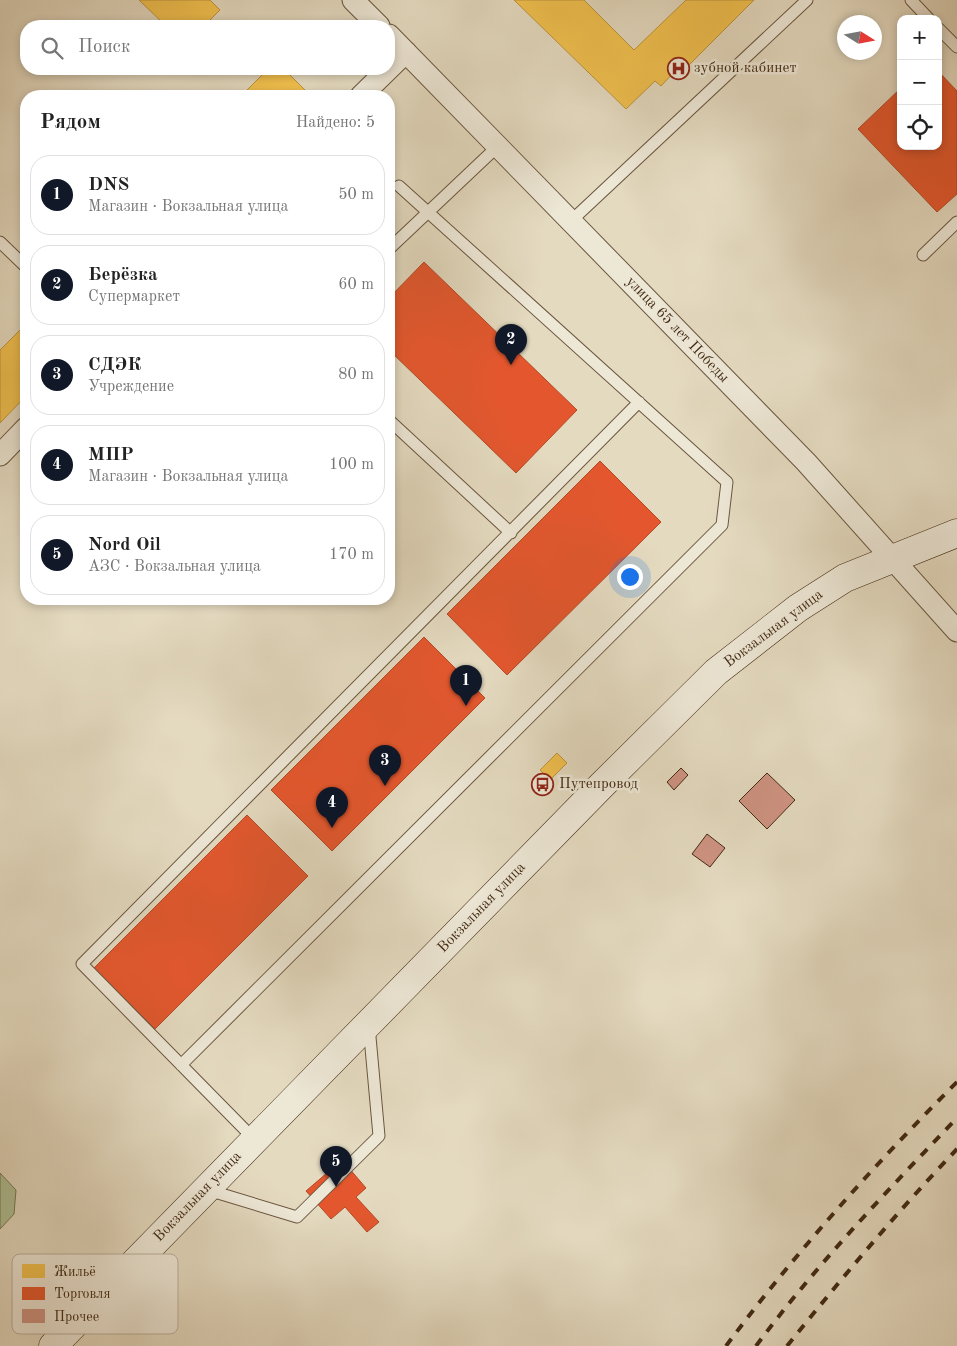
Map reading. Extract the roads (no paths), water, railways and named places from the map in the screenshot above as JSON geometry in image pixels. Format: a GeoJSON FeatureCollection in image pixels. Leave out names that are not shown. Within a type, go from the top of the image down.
{"type":"FeatureCollection","features":[{"type":"Feature","properties":{"kind":"main road","name":"Вокзальная улица"},"geometry":{"type":"LineString","coordinates":[[143,1254],[602,785],[716,672],[798,608],[845,578],[957,533]]}},
{"type":"Feature","properties":{"kind":"main road","name":"Вокзальная улица"},"geometry":{"type":"LineString","coordinates":[[53,1346],[65,1334]]}},
{"type":"Feature","properties":{"kind":"street"},"geometry":{"type":"LineString","coordinates":[[352,0],[373,20]]}},
{"type":"Feature","properties":{"kind":"street","name":"улица 65 лет Победы"},"geometry":{"type":"LineString","coordinates":[[395,41],[806,462],[957,631]]}},
{"type":"Feature","properties":{"kind":"street"},"geometry":{"type":"LineString","coordinates":[[395,63],[406,52]]}},
{"type":"Feature","properties":{"kind":"street"},"geometry":{"type":"LineString","coordinates":[[367,90],[382,75]]}},
{"type":"Feature","properties":{"kind":"street"},"geometry":{"type":"LineString","coordinates":[[0,455],[20,434]]}},
{"type":"Feature","properties":{"kind":"lane"},"geometry":{"type":"LineString","coordinates":[[571,221],[807,0]]}},
{"type":"Feature","properties":{"kind":"lane"},"geometry":{"type":"LineString","coordinates":[[911,0],[926,15]]}},
{"type":"Feature","properties":{"kind":"lane"},"geometry":{"type":"LineString","coordinates":[[942,32],[957,46]]}},
{"type":"Feature","properties":{"kind":"lane"},"geometry":{"type":"LineString","coordinates":[[395,243],[498,146]]}},
{"type":"Feature","properties":{"kind":"lane"},"geometry":{"type":"LineString","coordinates":[[181,1065],[722,525],[727,482],[399,186]]}},
{"type":"Feature","properties":{"kind":"lane"},"geometry":{"type":"LineString","coordinates":[[923,255],[957,222]]}},
{"type":"Feature","properties":{"kind":"lane"},"geometry":{"type":"LineString","coordinates":[[0,242],[20,261]]}},
{"type":"Feature","properties":{"kind":"lane"},"geometry":{"type":"LineString","coordinates":[[255,1140],[82,964],[638,402]]}},
{"type":"Feature","properties":{"kind":"lane"},"geometry":{"type":"LineString","coordinates":[[395,426],[511,532]]}},
{"type":"Feature","properties":{"kind":"lane"},"geometry":{"type":"LineString","coordinates":[[206,1190],[297,1217],[379,1136],[369,1024]]}},
{"type":"Feature","properties":{"kind":"railway"},"geometry":{"type":"LineString","coordinates":[[726,1346],[808,1243],[896,1145],[957,1082]]}},
{"type":"Feature","properties":{"kind":"railway"},"geometry":{"type":"LineString","coordinates":[[756,1346],[828,1257],[957,1118]]}},
{"type":"Feature","properties":{"kind":"railway"},"geometry":{"type":"LineString","coordinates":[[787,1346],[870,1246],[957,1149]]}},
{"type":"Feature","properties":{"kind":"place","name":"зубной кабинет"},"geometry":{"type":"Point","coordinates":[678,68]}},
{"type":"Feature","properties":{"kind":"place","name":"Берёзка"},"geometry":{"type":"Point","coordinates":[511,365]}},
{"type":"Feature","properties":{"kind":"place","name":"DNS"},"geometry":{"type":"Point","coordinates":[466,706]}},
{"type":"Feature","properties":{"kind":"place","name":"Путепровод"},"geometry":{"type":"Point","coordinates":[543,784]}},
{"type":"Feature","properties":{"kind":"place","name":"СДЭК"},"geometry":{"type":"Point","coordinates":[385,786]}},
{"type":"Feature","properties":{"kind":"place","name":"МПР"},"geometry":{"type":"Point","coordinates":[332,828]}},
{"type":"Feature","properties":{"kind":"place","name":"Nord Oil"},"geometry":{"type":"Point","coordinates":[336,1187]}}]}
